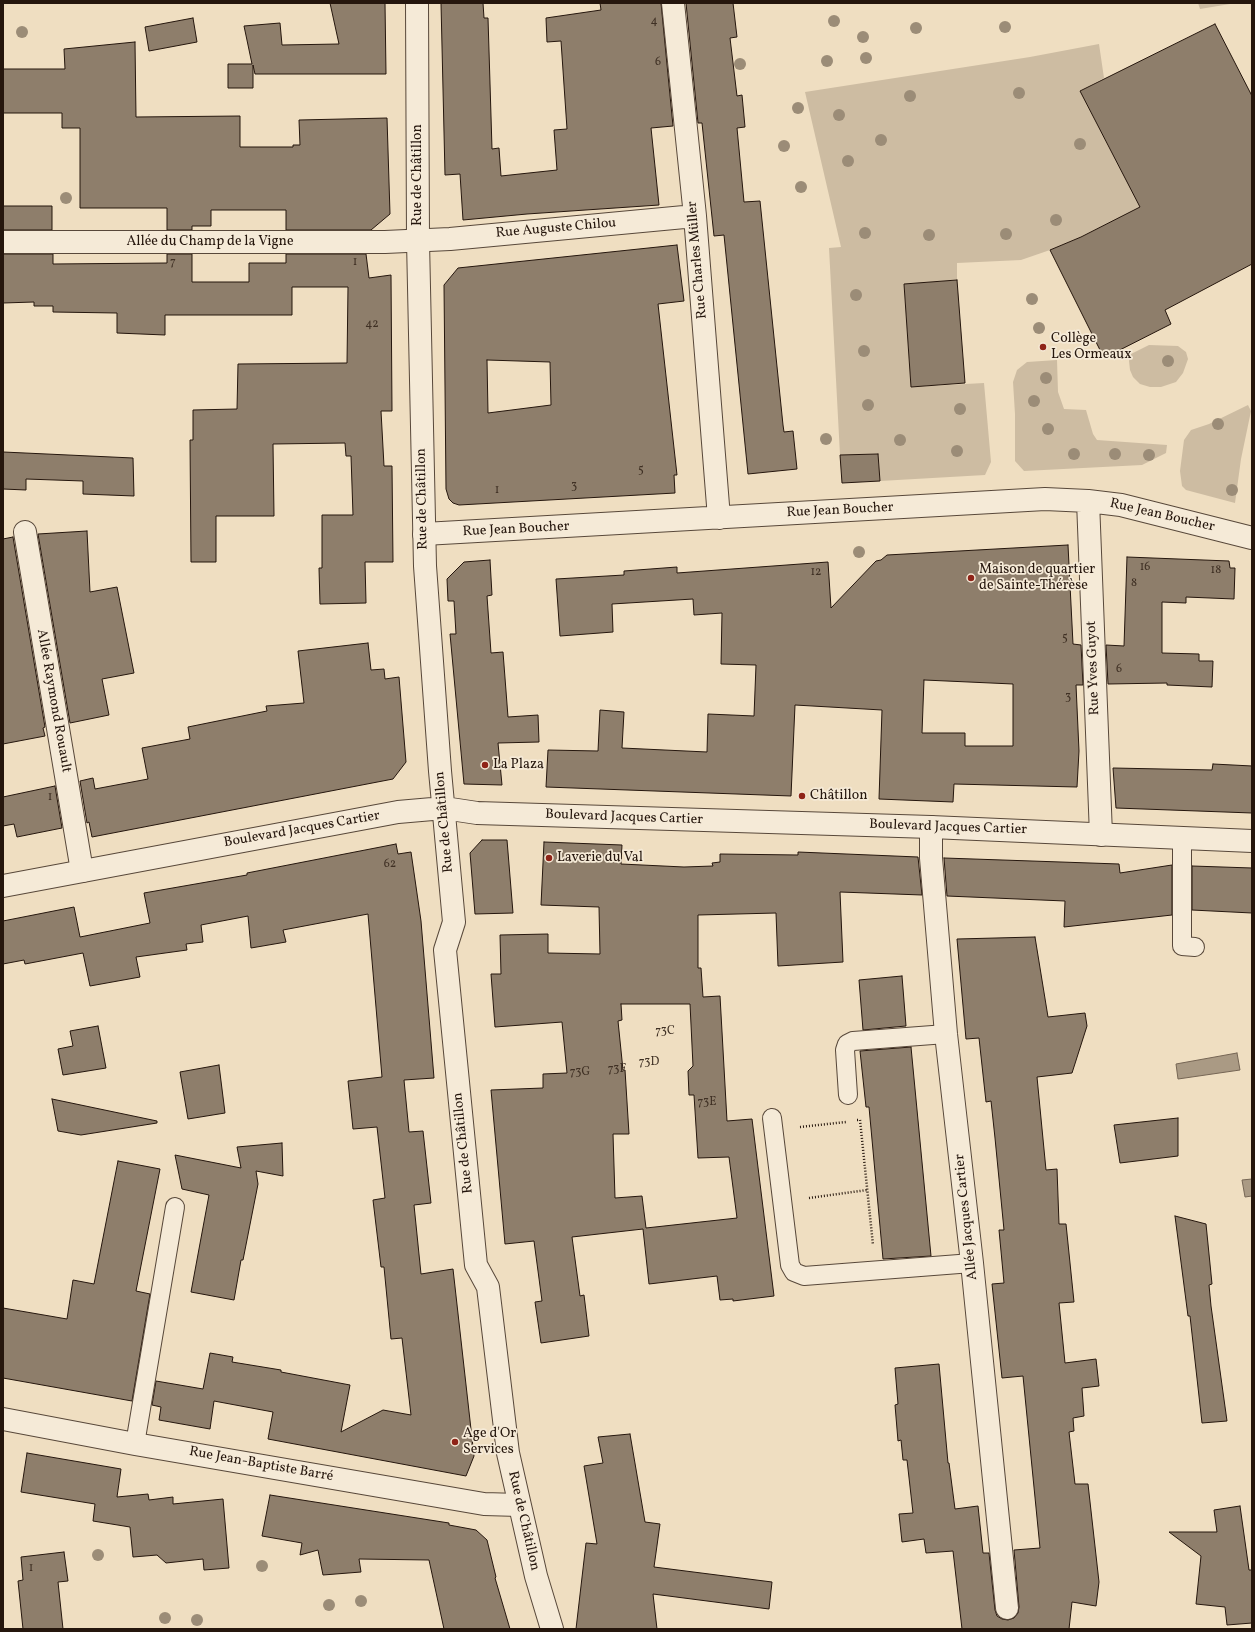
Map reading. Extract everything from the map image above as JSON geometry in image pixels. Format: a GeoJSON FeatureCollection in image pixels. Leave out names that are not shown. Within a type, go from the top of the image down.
{"type":"FeatureCollection","features":[{"type":"Feature","properties":{"kind":"street","name":"Rue de Châtillon"},"geometry":{"type":"LineString","coordinates":[[417,3],[418,241],[424,534],[439,763],[454,922],[445,950],[476,1265],[488,1287],[508,1453],[536,1576],[552,1629]]}},
{"type":"Feature","properties":{"kind":"street","name":"Rue Charles Müller"},"geometry":{"type":"LineString","coordinates":[[673,3],[695,216],[719,518]]}},
{"type":"Feature","properties":{"kind":"street","name":"Rue Auguste Chilou"},"geometry":{"type":"LineString","coordinates":[[418,241],[695,216]]}},
{"type":"Feature","properties":{"kind":"street","name":"Allée du Champ de la Vigne"},"geometry":{"type":"LineString","coordinates":[[3,242],[418,241]]}},
{"type":"Feature","properties":{"kind":"street","name":"Rue Jean Boucher"},"geometry":{"type":"LineString","coordinates":[[424,534],[1045,499],[1088,501],[1121,505],[1252,538]]}},
{"type":"Feature","properties":{"kind":"street","name":"Rue Yves Guyot"},"geometry":{"type":"LineString","coordinates":[[1088,501],[1101,834]]}},
{"type":"Feature","properties":{"kind":"street","name":"Allée Raymond Rouault"},"geometry":{"type":"LineString","coordinates":[[25,532],[82,871]]}},
{"type":"Feature","properties":{"kind":"street","name":"Boulevard Jacques Cartier"},"geometry":{"type":"LineString","coordinates":[[3,886],[398,812],[444,808],[464,812],[931,827],[1252,841]]}},
{"type":"Feature","properties":{"kind":"street","name":"Allée Jacques Cartier"},"geometry":{"type":"LineString","coordinates":[[931,827],[931,858],[946,1034],[972,1263],[1007,1608]]}},
{"type":"Feature","properties":{"kind":"street","name":"Rue Jean-Baptiste Barré"},"geometry":{"type":"LineString","coordinates":[[3,1419],[135,1444],[484,1504],[519,1505]]}},
{"type":"Feature","properties":{"kind":"lane"},"geometry":{"type":"LineString","coordinates":[[1182,838],[1182,946],[1195,947]]}},
{"type":"Feature","properties":{"kind":"lane"},"geometry":{"type":"LineString","coordinates":[[848,1095],[845,1050],[847,1044],[853,1041],[946,1034]]}},
{"type":"Feature","properties":{"kind":"lane"},"geometry":{"type":"LineString","coordinates":[[772,1118],[790,1265],[794,1272],[804,1276],[972,1263]]}},
{"type":"Feature","properties":{"kind":"lane"},"geometry":{"type":"LineString","coordinates":[[135,1444],[175,1207]]}},
{"type":"Feature","properties":{"kind":"path"},"geometry":{"type":"LineString","coordinates":[[801,1134],[800,1126],[860,1120],[875,1271]]}},
{"type":"Feature","properties":{"kind":"path"},"geometry":{"type":"LineString","coordinates":[[808,1198],[868,1190]]}},
{"type":"Feature","properties":{"kind":"path"},"geometry":{"type":"LineString","coordinates":[[808,1191],[810,1206]]}},
{"type":"Feature","properties":{"kind":"path"},"geometry":{"type":"LineString","coordinates":[[866,1246],[873,1246]]}},
{"type":"Feature","properties":{"kind":"shaded area"},"geometry":{"type":"Polygon","coordinates":[[[1198,3],[1236,3],[1200,9],[1198,3]]]}},
{"type":"Feature","properties":{"kind":"shaded area"},"geometry":{"type":"Polygon","coordinates":[[[1099,44],[1104,78],[1080,91],[1123,174],[1153,159],[1170,192],[1081,237],[1050,250],[1021,260],[957,263],[957,280],[904,284],[911,387],[984,383],[991,462],[985,475],[880,481],[878,454],[840,455],[829,248],[841,247],[805,92],[1030,57],[1099,44]]]}},
{"type":"Feature","properties":{"kind":"shaded area"},"geometry":{"type":"Polygon","coordinates":[[[1149,345],[1178,346],[1186,352],[1188,359],[1183,373],[1176,382],[1161,387],[1150,387],[1140,384],[1133,377],[1130,370],[1129,361],[1131,354],[1149,345]]]}},
{"type":"Feature","properties":{"kind":"shaded area"},"geometry":{"type":"Polygon","coordinates":[[[1057,360],[1058,392],[1064,409],[1086,410],[1093,434],[1097,440],[1167,445],[1166,453],[1142,465],[1024,471],[1015,461],[1013,382],[1017,370],[1027,362],[1057,360]]]}},
{"type":"Feature","properties":{"kind":"shaded area"},"geometry":{"type":"Polygon","coordinates":[[[1248,405],[1251,411],[1241,459],[1235,503],[1186,490],[1182,486],[1180,471],[1184,440],[1191,430],[1209,424],[1248,405]]]}},
{"type":"Feature","properties":{"kind":"shaded area"},"geometry":{"type":"Polygon","coordinates":[[[1237,1053],[1240,1070],[1178,1079],[1176,1064],[1237,1053]]]}},
{"type":"Feature","properties":{"kind":"shaded area"},"geometry":{"type":"Polygon","coordinates":[[[1252,1179],[1252,1196],[1245,1197],[1242,1180],[1252,1179]]]}},
{"type":"Feature","properties":{"kind":"building"},"geometry":{"type":"Polygon","coordinates":[[[330,3],[385,3],[386,74],[255,74],[253,65],[253,88],[228,88],[228,64],[252,64],[244,26],[280,23],[282,45],[339,44],[330,3]]]}},
{"type":"Feature","properties":{"kind":"building"},"geometry":{"type":"Polygon","coordinates":[[[441,3],[483,3],[484,18],[488,18],[492,149],[499,148],[501,176],[557,170],[554,130],[567,129],[561,41],[547,42],[546,18],[601,10],[600,3],[661,3],[673,126],[651,128],[659,205],[463,220],[460,174],[445,175],[441,3]]]}},
{"type":"Feature","properties":{"kind":"building"},"geometry":{"type":"Polygon","coordinates":[[[686,3],[733,3],[737,37],[730,38],[737,96],[742,95],[745,127],[737,128],[744,202],[760,201],[783,425],[784,432],[793,431],[797,469],[748,474],[724,235],[714,236],[702,123],[698,123],[686,3]]]}},
{"type":"Feature","properties":{"kind":"building"},"geometry":{"type":"Polygon","coordinates":[[[193,18],[197,42],[149,51],[145,27],[193,18]]]}},
{"type":"Feature","properties":{"kind":"building"},"geometry":{"type":"Polygon","coordinates":[[[1215,24],[1252,96],[1252,264],[1165,310],[1171,324],[1104,358],[1050,250],[1081,237],[1140,207],[1080,91],[1215,24]]]}},
{"type":"Feature","properties":{"kind":"building"},"geometry":{"type":"Polygon","coordinates":[[[135,42],[136,117],[240,116],[240,147],[293,147],[293,145],[300,145],[299,120],[387,118],[390,214],[371,230],[286,230],[286,210],[211,210],[211,226],[192,226],[192,230],[167,230],[167,208],[80,208],[80,128],[62,128],[62,113],[3,113],[3,69],[65,69],[64,49],[135,42]]]}},
{"type":"Feature","properties":{"kind":"building"},"geometry":{"type":"Polygon","coordinates":[[[3,206],[52,206],[52,230],[3,230],[3,206]]]}},
{"type":"Feature","properties":{"kind":"building"},"geometry":{"type":"Polygon","coordinates":[[[677,245],[684,301],[658,304],[677,475],[674,475],[675,493],[459,505],[453,503],[449,499],[446,489],[444,285],[458,268],[677,245]],[[487,360],[488,413],[551,405],[550,362],[487,360]]]}},
{"type":"Feature","properties":{"kind":"building"},"geometry":{"type":"Polygon","coordinates":[[[3,254],[53,254],[53,264],[167,263],[167,254],[192,254],[192,282],[249,282],[249,263],[286,263],[286,254],[366,254],[369,278],[391,275],[392,411],[381,411],[384,466],[392,466],[393,562],[365,562],[366,603],[320,604],[319,568],[322,568],[322,515],[353,515],[351,456],[346,456],[345,443],[273,444],[274,516],[216,516],[216,562],[191,562],[190,440],[193,440],[193,410],[237,409],[238,364],[347,363],[348,287],[292,287],[292,315],[165,315],[165,335],[117,333],[117,313],[53,312],[53,306],[34,306],[34,302],[3,303],[3,254]]]}},
{"type":"Feature","properties":{"kind":"building"},"geometry":{"type":"Polygon","coordinates":[[[957,280],[965,383],[911,387],[904,284],[957,280]]]}},
{"type":"Feature","properties":{"kind":"building"},"geometry":{"type":"Polygon","coordinates":[[[3,452],[133,458],[134,496],[83,494],[83,481],[26,479],[26,490],[3,489],[3,452]]]}},
{"type":"Feature","properties":{"kind":"building"},"geometry":{"type":"Polygon","coordinates":[[[878,454],[880,481],[842,483],[840,455],[878,454]]]}},
{"type":"Feature","properties":{"kind":"building"},"geometry":{"type":"Polygon","coordinates":[[[87,531],[90,592],[117,587],[134,673],[102,679],[109,715],[70,723],[38,534],[87,531]]]}},
{"type":"Feature","properties":{"kind":"building"},"geometry":{"type":"Polygon","coordinates":[[[13,537],[45,727],[43,728],[45,736],[3,744],[3,539],[13,537]]]}},
{"type":"Feature","properties":{"kind":"building"},"geometry":{"type":"Polygon","coordinates":[[[1068,545],[1073,644],[1081,645],[1083,685],[1076,685],[1079,751],[1077,787],[954,784],[953,802],[879,799],[882,710],[795,705],[791,796],[546,787],[548,750],[598,751],[600,710],[624,712],[622,748],[707,752],[708,714],[754,716],[756,665],[721,664],[722,613],[694,615],[693,599],[612,604],[613,632],[560,636],[556,579],[624,575],[624,571],[677,567],[677,573],[828,562],[831,608],[876,561],[881,560],[887,555],[1068,545]],[[924,680],[922,733],[965,733],[965,746],[1013,746],[1013,684],[924,680]]]}},
{"type":"Feature","properties":{"kind":"building"},"geometry":{"type":"Polygon","coordinates":[[[1127,557],[1229,561],[1230,568],[1235,568],[1234,599],[1186,597],[1186,603],[1162,602],[1162,653],[1199,654],[1199,661],[1213,661],[1212,687],[1167,685],[1167,683],[1108,684],[1106,645],[1124,646],[1127,557]]]}},
{"type":"Feature","properties":{"kind":"building"},"geometry":{"type":"Polygon","coordinates":[[[490,560],[492,595],[487,596],[491,653],[503,652],[508,717],[538,715],[539,742],[498,743],[502,785],[464,784],[450,634],[456,634],[454,601],[448,601],[447,579],[464,562],[490,560]]]}},
{"type":"Feature","properties":{"kind":"building"},"geometry":{"type":"Polygon","coordinates":[[[368,643],[371,670],[384,669],[385,679],[399,677],[406,762],[393,779],[92,837],[89,822],[87,823],[80,781],[93,778],[95,789],[148,779],[142,748],[190,739],[188,727],[267,711],[266,706],[304,703],[298,651],[368,643]]]}},
{"type":"Feature","properties":{"kind":"building"},"geometry":{"type":"Polygon","coordinates":[[[1213,764],[1252,766],[1252,813],[1116,808],[1113,768],[1212,770],[1213,764]]]}},
{"type":"Feature","properties":{"kind":"building"},"geometry":{"type":"Polygon","coordinates":[[[55,786],[62,828],[17,837],[14,824],[3,826],[3,797],[55,786]]]}},
{"type":"Feature","properties":{"kind":"building"},"geometry":{"type":"Polygon","coordinates":[[[482,840],[507,840],[513,913],[475,914],[470,853],[482,840]]]}},
{"type":"Feature","properties":{"kind":"building"},"geometry":{"type":"Polygon","coordinates":[[[544,842],[622,845],[621,864],[684,867],[713,866],[712,863],[720,862],[720,854],[798,855],[798,852],[918,857],[922,895],[840,892],[843,962],[778,966],[776,913],[698,915],[698,968],[701,968],[703,997],[720,996],[727,1121],[752,1119],[774,1296],[733,1301],[733,1299],[720,1300],[717,1276],[649,1284],[643,1229],[572,1237],[580,1296],[584,1295],[589,1336],[541,1343],[535,1302],[542,1301],[534,1241],[505,1244],[491,1090],[543,1088],[543,1074],[567,1073],[562,1022],[495,1027],[491,974],[501,974],[500,935],[548,934],[548,953],[600,954],[599,907],[541,905],[544,842]],[[621,1004],[622,1020],[618,1021],[623,1070],[625,1070],[629,1134],[613,1134],[615,1198],[642,1196],[646,1228],[737,1218],[729,1157],[698,1158],[694,1095],[689,1095],[688,1071],[693,1066],[690,1004],[621,1004]]]}},
{"type":"Feature","properties":{"kind":"building"},"geometry":{"type":"Polygon","coordinates":[[[396,844],[398,854],[411,852],[421,921],[434,1078],[404,1080],[409,1132],[423,1131],[431,1203],[414,1205],[421,1274],[453,1269],[474,1456],[466,1476],[268,1439],[273,1412],[214,1401],[210,1429],[159,1420],[161,1407],[152,1405],[156,1381],[203,1389],[210,1353],[233,1357],[232,1362],[281,1370],[281,1372],[350,1385],[341,1432],[383,1410],[411,1415],[402,1338],[391,1339],[384,1267],[381,1267],[373,1200],[385,1198],[377,1127],[353,1129],[348,1081],[382,1077],[368,914],[283,930],[286,942],[251,948],[248,916],[201,925],[203,942],[186,944],[187,950],[136,957],[140,977],[90,986],[83,953],[25,964],[24,960],[3,964],[3,921],[74,907],[80,937],[150,923],[144,893],[247,875],[247,873],[396,844]]]}},
{"type":"Feature","properties":{"kind":"building"},"geometry":{"type":"Polygon","coordinates":[[[944,858],[1119,864],[1120,873],[1172,865],[1172,915],[1064,927],[1065,901],[947,896],[944,858]]]}},
{"type":"Feature","properties":{"kind":"building"},"geometry":{"type":"Polygon","coordinates":[[[1192,866],[1252,868],[1252,913],[1192,910],[1192,866]]]}},
{"type":"Feature","properties":{"kind":"building"},"geometry":{"type":"Polygon","coordinates":[[[1035,937],[1048,1017],[1085,1013],[1087,1026],[1072,1073],[1037,1077],[1046,1170],[1057,1169],[1059,1224],[1066,1224],[1074,1302],[1059,1303],[1065,1363],[1096,1359],[1099,1386],[1082,1388],[1084,1416],[1073,1418],[1074,1431],[1069,1432],[1075,1484],[1088,1484],[1099,1582],[1096,1606],[1072,1602],[1069,1629],[962,1629],[953,1551],[926,1553],[924,1539],[902,1542],[899,1514],[913,1513],[907,1460],[903,1460],[901,1440],[898,1441],[895,1405],[898,1404],[895,1368],[939,1364],[948,1463],[955,1509],[978,1506],[983,1553],[989,1553],[995,1610],[997,1616],[1002,1619],[1008,1620],[1014,1618],[1018,1613],[1019,1607],[1014,1550],[1040,1548],[1023,1376],[1002,1378],[992,1284],[1004,1283],[999,1230],[1004,1230],[995,1138],[991,1101],[986,1102],[979,1038],[966,1039],[957,939],[1035,937]]]}},
{"type":"Feature","properties":{"kind":"building"},"geometry":{"type":"Polygon","coordinates":[[[902,976],[906,1026],[863,1030],[859,980],[902,976]]]}},
{"type":"Feature","properties":{"kind":"building"},"geometry":{"type":"Polygon","coordinates":[[[98,1026],[106,1068],[63,1075],[58,1049],[73,1046],[70,1031],[98,1026]]]}},
{"type":"Feature","properties":{"kind":"building"},"geometry":{"type":"Polygon","coordinates":[[[911,1047],[931,1256],[883,1259],[869,1107],[866,1107],[860,1051],[911,1047]]]}},
{"type":"Feature","properties":{"kind":"building"},"geometry":{"type":"Polygon","coordinates":[[[219,1065],[225,1113],[188,1119],[180,1072],[219,1065]]]}},
{"type":"Feature","properties":{"kind":"building"},"geometry":{"type":"Polygon","coordinates":[[[52,1099],[157,1121],[157,1123],[81,1135],[58,1131],[52,1099]]]}},
{"type":"Feature","properties":{"kind":"building"},"geometry":{"type":"Polygon","coordinates":[[[1178,1118],[1178,1156],[1120,1163],[1114,1125],[1178,1118]]]}},
{"type":"Feature","properties":{"kind":"building"},"geometry":{"type":"Polygon","coordinates":[[[282,1143],[283,1176],[256,1171],[258,1184],[243,1260],[241,1260],[234,1300],[191,1292],[209,1195],[182,1189],[175,1155],[241,1168],[237,1147],[282,1143]]]}},
{"type":"Feature","properties":{"kind":"building"},"geometry":{"type":"Polygon","coordinates":[[[118,1161],[160,1169],[136,1291],[150,1294],[132,1401],[3,1378],[3,1308],[67,1319],[73,1280],[94,1284],[118,1161]]]}},
{"type":"Feature","properties":{"kind":"building"},"geometry":{"type":"Polygon","coordinates":[[[1175,1216],[1206,1224],[1212,1284],[1209,1285],[1211,1306],[1227,1421],[1202,1423],[1190,1316],[1188,1316],[1175,1216]]]}},
{"type":"Feature","properties":{"kind":"building"},"geometry":{"type":"Polygon","coordinates":[[[630,1434],[645,1522],[660,1524],[654,1567],[772,1582],[769,1609],[653,1594],[657,1629],[576,1629],[586,1543],[597,1544],[584,1466],[603,1463],[598,1437],[630,1434]]]}},
{"type":"Feature","properties":{"kind":"building"},"geometry":{"type":"Polygon","coordinates":[[[27,1453],[121,1469],[117,1497],[148,1494],[149,1500],[173,1497],[173,1504],[223,1499],[229,1568],[204,1570],[203,1559],[166,1563],[157,1555],[133,1557],[130,1527],[93,1521],[95,1504],[21,1492],[27,1453]]]}},
{"type":"Feature","properties":{"kind":"building"},"geometry":{"type":"Polygon","coordinates":[[[270,1495],[449,1523],[449,1525],[476,1530],[487,1540],[495,1578],[510,1629],[444,1629],[429,1560],[359,1559],[361,1572],[323,1575],[318,1550],[300,1555],[302,1543],[262,1536],[270,1495]]]}},
{"type":"Feature","properties":{"kind":"building"},"geometry":{"type":"Polygon","coordinates":[[[1240,1506],[1249,1570],[1252,1570],[1252,1623],[1227,1625],[1225,1607],[1196,1604],[1201,1556],[1169,1532],[1217,1532],[1214,1510],[1240,1506]]]}},
{"type":"Feature","properties":{"kind":"building"},"geometry":{"type":"Polygon","coordinates":[[[64,1552],[68,1581],[58,1582],[63,1629],[23,1629],[18,1581],[23,1580],[21,1557],[64,1552]]]}},
{"type":"Feature","properties":{"kind":"place","name":"Collège Les Ormeaux"},"geometry":{"type":"Point","coordinates":[1043,347]}},
{"type":"Feature","properties":{"kind":"place","name":"Maison de quartier de Sainte-Thérèse"},"geometry":{"type":"Point","coordinates":[971,578]}},
{"type":"Feature","properties":{"kind":"place","name":"La Plaza"},"geometry":{"type":"Point","coordinates":[485,765]}},
{"type":"Feature","properties":{"kind":"place","name":"Châtillon"},"geometry":{"type":"Point","coordinates":[802,796]}},
{"type":"Feature","properties":{"kind":"place","name":"Laverie du Val"},"geometry":{"type":"Point","coordinates":[549,858]}},
{"type":"Feature","properties":{"kind":"place","name":"Age d'Or Services"},"geometry":{"type":"Point","coordinates":[455,1442]}}]}
